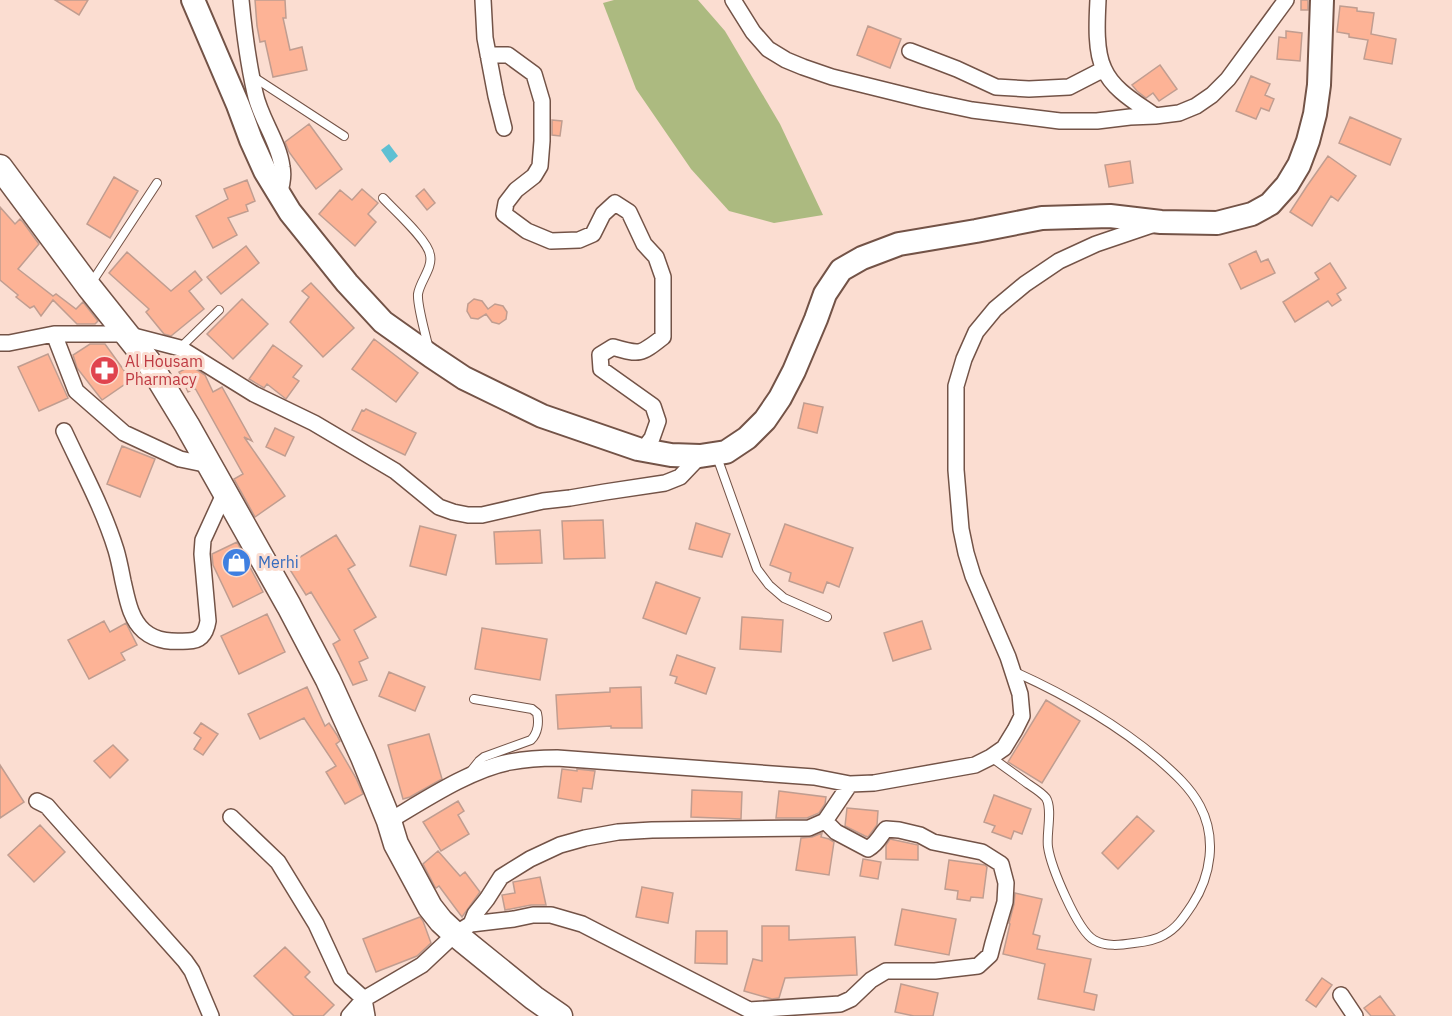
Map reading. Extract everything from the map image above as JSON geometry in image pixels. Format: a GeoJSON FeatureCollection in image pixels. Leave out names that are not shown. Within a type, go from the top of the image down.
{"type":"FeatureCollection","features":[{"type":"Feature","properties":{"kind":"main road"},"geometry":{"type":"LineString","coordinates":[[193,0],[265,171],[290,212],[347,283],[383,322],[430,357],[464,378],[542,416],[643,450],[671,455],[708,455],[726,452],[747,438],[765,420],[794,371],[825,294],[841,270],[862,258],[899,244],[1042,218],[1110,216],[1161,222],[1217,223],[1252,214],[1270,204],[1287,185],[1299,165],[1315,114],[1319,85],[1322,0]]}},
{"type":"Feature","properties":{"kind":"main road"},"geometry":{"type":"LineString","coordinates":[[0,167],[147,361],[187,425],[328,680],[363,757],[396,844],[430,906],[441,921],[463,929],[534,998],[560,1016]]}},
{"type":"Feature","properties":{"kind":"street"},"geometry":{"type":"LineString","coordinates":[[241,0],[244,31],[258,107],[280,154],[283,168],[279,194]]}},
{"type":"Feature","properties":{"kind":"street"},"geometry":{"type":"LineString","coordinates":[[483,0],[485,38],[504,128]]}},
{"type":"Feature","properties":{"kind":"street"},"geometry":{"type":"LineString","coordinates":[[733,0],[753,32],[768,49],[786,60],[832,77],[925,100],[972,110],[1060,121],[1097,121],[1155,116],[1179,113],[1196,106],[1212,95],[1228,79],[1286,0]]}},
{"type":"Feature","properties":{"kind":"street"},"geometry":{"type":"LineString","coordinates":[[1098,0],[1099,51],[1104,69],[1113,83],[1126,95],[1155,116]]}},
{"type":"Feature","properties":{"kind":"street"},"geometry":{"type":"LineString","coordinates":[[910,51],[996,87],[1029,89],[1069,87],[1104,69]]}},
{"type":"Feature","properties":{"kind":"street"},"geometry":{"type":"LineString","coordinates":[[488,55],[508,55],[534,74],[542,101],[543,141],[540,166],[534,176],[516,190],[506,203],[504,214],[527,231],[551,241],[579,240],[593,234],[603,214],[615,203],[629,212],[644,244],[656,257],[663,277],[663,337],[646,350],[633,352],[613,347],[600,355],[601,369],[653,406],[658,421],[652,438],[643,450]]}},
{"type":"Feature","properties":{"kind":"street"},"geometry":{"type":"LineString","coordinates":[[388,821],[488,768],[534,758],[814,777],[850,784],[874,783],[975,765],[1004,748],[1022,716],[1020,694],[1008,657],[973,576],[961,529],[956,470],[956,387],[964,359],[976,332],[995,309],[1025,284],[1059,261],[1087,248],[1161,222]]}},
{"type":"Feature","properties":{"kind":"street"},"geometry":{"type":"LineString","coordinates":[[0,343],[54,334],[126,334],[180,348],[254,394],[314,423],[395,471],[439,507],[468,515],[665,483],[680,477],[708,455]]}},
{"type":"Feature","properties":{"kind":"street"},"geometry":{"type":"LineString","coordinates":[[54,334],[76,391],[124,433],[180,459],[209,465]]}},
{"type":"Feature","properties":{"kind":"street"},"geometry":{"type":"LineString","coordinates":[[64,431],[98,502],[117,551],[127,602],[136,622],[145,632],[156,638],[172,642],[195,641],[203,636],[207,629],[203,540],[225,492]]}},
{"type":"Feature","properties":{"kind":"street"},"geometry":{"type":"LineString","coordinates":[[349,1016],[364,999],[422,965],[463,929],[501,878],[530,859],[560,845],[618,832],[809,828],[825,821],[850,784]]}},
{"type":"Feature","properties":{"kind":"street"},"geometry":{"type":"LineString","coordinates":[[37,801],[47,806],[185,961],[192,971],[211,1016]]}},
{"type":"Feature","properties":{"kind":"street"},"geometry":{"type":"LineString","coordinates":[[231,817],[278,862],[316,924],[341,978],[364,999],[367,1016]]}},
{"type":"Feature","properties":{"kind":"street"},"geometry":{"type":"LineString","coordinates":[[463,929],[534,915],[551,915],[567,919],[582,924],[754,1013],[840,1004],[851,999],[871,980],[886,971],[935,971],[978,966],[990,954],[1005,902],[1006,883],[1001,864],[982,852],[933,842],[920,835],[899,830],[886,829],[877,842],[868,849],[836,832],[825,821]]}},
{"type":"Feature","properties":{"kind":"street"},"geometry":{"type":"LineString","coordinates":[[1341,995],[1355,1016]]}},
{"type":"Feature","properties":{"kind":"lane"},"geometry":{"type":"LineString","coordinates":[[252,76],[344,136]]}},
{"type":"Feature","properties":{"kind":"lane"},"geometry":{"type":"LineString","coordinates":[[89,287],[157,183]]}},
{"type":"Feature","properties":{"kind":"lane"},"geometry":{"type":"LineString","coordinates":[[383,198],[420,237],[430,255],[429,266],[418,297],[430,357]]}},
{"type":"Feature","properties":{"kind":"lane"},"geometry":{"type":"LineString","coordinates":[[180,348],[219,310]]}},
{"type":"Feature","properties":{"kind":"lane"},"geometry":{"type":"LineString","coordinates":[[708,455],[757,569],[769,585],[784,598],[827,617]]}},
{"type":"Feature","properties":{"kind":"lane"},"geometry":{"type":"LineString","coordinates":[[991,757],[1047,800],[1049,809],[1048,848],[1053,865],[1084,932],[1105,944],[1121,945],[1163,936],[1182,920],[1198,896],[1209,867],[1211,848],[1209,828],[1201,807],[1189,789],[1137,741],[1056,691],[1012,671]]}},
{"type":"Feature","properties":{"kind":"lane"},"geometry":{"type":"LineString","coordinates":[[460,781],[484,757],[531,740],[536,735],[538,724],[537,713],[532,709],[474,699]]}},
{"type":"Feature","properties":{"kind":"green space"},"geometry":{"type":"Polygon","coordinates":[[[614,0],[698,0],[725,31],[780,124],[823,215],[774,223],[729,211],[691,169],[636,89],[603,3],[614,0]]]}},
{"type":"Feature","properties":{"kind":"water"},"geometry":{"type":"Polygon","coordinates":[[[389,144],[398,156],[390,163],[381,150],[389,144]]]}},
{"type":"Feature","properties":{"kind":"building"},"geometry":{"type":"Polygon","coordinates":[[[55,0],[88,0],[79,15],[55,0]]]}},
{"type":"Feature","properties":{"kind":"building"},"geometry":{"type":"Polygon","coordinates":[[[255,0],[285,0],[286,18],[283,18],[290,50],[302,47],[307,70],[273,77],[265,41],[260,42],[255,0]]]}},
{"type":"Feature","properties":{"kind":"building"},"geometry":{"type":"Polygon","coordinates":[[[1301,0],[1308,0],[1308,10],[1301,10],[1301,0]]]}},
{"type":"Feature","properties":{"kind":"building"},"geometry":{"type":"Polygon","coordinates":[[[1340,6],[1374,13],[1371,34],[1396,39],[1392,64],[1364,59],[1368,40],[1349,37],[1349,34],[1337,32],[1340,6]]]}},
{"type":"Feature","properties":{"kind":"building"},"geometry":{"type":"Polygon","coordinates":[[[868,26],[901,39],[890,68],[857,55],[868,26]]]}},
{"type":"Feature","properties":{"kind":"building"},"geometry":{"type":"Polygon","coordinates":[[[1286,31],[1302,33],[1300,61],[1277,59],[1279,37],[1286,38],[1286,31]]]}},
{"type":"Feature","properties":{"kind":"building"},"geometry":{"type":"Polygon","coordinates":[[[1160,65],[1177,89],[1159,101],[1153,93],[1146,98],[1132,85],[1160,65]]]}},
{"type":"Feature","properties":{"kind":"building"},"geometry":{"type":"Polygon","coordinates":[[[1251,76],[1270,84],[1265,95],[1274,99],[1269,111],[1261,108],[1256,119],[1236,111],[1251,76]]]}},
{"type":"Feature","properties":{"kind":"building"},"geometry":{"type":"Polygon","coordinates":[[[1350,117],[1401,139],[1390,165],[1339,143],[1350,117]]]}},
{"type":"Feature","properties":{"kind":"building"},"geometry":{"type":"Polygon","coordinates":[[[552,120],[562,121],[560,136],[552,135],[552,120]]]}},
{"type":"Feature","properties":{"kind":"building"},"geometry":{"type":"Polygon","coordinates":[[[309,124],[342,169],[316,189],[289,152],[285,142],[309,124]]]}},
{"type":"Feature","properties":{"kind":"building"},"geometry":{"type":"Polygon","coordinates":[[[1328,156],[1356,176],[1338,201],[1331,196],[1312,226],[1290,212],[1328,156]]]}},
{"type":"Feature","properties":{"kind":"building"},"geometry":{"type":"Polygon","coordinates":[[[1130,161],[1133,183],[1109,187],[1105,165],[1130,161]]]}},
{"type":"Feature","properties":{"kind":"building"},"geometry":{"type":"Polygon","coordinates":[[[114,177],[138,191],[110,238],[87,224],[114,177]]]}},
{"type":"Feature","properties":{"kind":"building"},"geometry":{"type":"Polygon","coordinates":[[[247,180],[255,201],[246,205],[248,211],[228,218],[237,235],[213,248],[196,216],[228,199],[224,189],[247,180]]]}},
{"type":"Feature","properties":{"kind":"building"},"geometry":{"type":"Polygon","coordinates":[[[362,189],[378,203],[368,214],[376,222],[355,246],[319,214],[340,190],[352,200],[362,189]]]}},
{"type":"Feature","properties":{"kind":"building"},"geometry":{"type":"Polygon","coordinates":[[[424,189],[435,203],[427,210],[416,196],[424,189]]]}},
{"type":"Feature","properties":{"kind":"building"},"geometry":{"type":"Polygon","coordinates":[[[0,207],[15,224],[20,219],[39,244],[18,269],[53,296],[56,294],[76,309],[83,302],[98,321],[95,324],[77,324],[53,300],[41,316],[34,306],[30,308],[0,280],[0,207]]]}},
{"type":"Feature","properties":{"kind":"building"},"geometry":{"type":"Polygon","coordinates":[[[246,246],[259,263],[221,294],[207,277],[246,246]]]}},
{"type":"Feature","properties":{"kind":"building"},"geometry":{"type":"Polygon","coordinates":[[[1256,251],[1261,262],[1268,259],[1275,273],[1241,289],[1229,264],[1256,251]]]}},
{"type":"Feature","properties":{"kind":"building"},"geometry":{"type":"Polygon","coordinates":[[[127,252],[171,291],[195,271],[202,280],[189,291],[204,309],[171,336],[164,334],[146,312],[149,309],[109,273],[127,252]]]}},
{"type":"Feature","properties":{"kind":"building"},"geometry":{"type":"Polygon","coordinates":[[[1330,263],[1346,288],[1337,294],[1341,300],[1332,306],[1328,301],[1295,322],[1283,302],[1319,279],[1315,273],[1330,263]]]}},
{"type":"Feature","properties":{"kind":"building"},"geometry":{"type":"Polygon","coordinates":[[[311,283],[354,328],[323,357],[290,322],[309,297],[302,291],[311,283]]]}},
{"type":"Feature","properties":{"kind":"building"},"geometry":{"type":"Polygon","coordinates":[[[242,299],[268,324],[233,359],[207,334],[242,299]]]}},
{"type":"Feature","properties":{"kind":"building"},"geometry":{"type":"Polygon","coordinates":[[[474,299],[482,301],[488,309],[495,304],[503,306],[507,312],[506,319],[499,324],[492,322],[486,314],[478,319],[471,318],[467,311],[468,304],[474,299]]]}},
{"type":"Feature","properties":{"kind":"building"},"geometry":{"type":"Polygon","coordinates":[[[374,339],[418,373],[396,402],[352,369],[374,339]]]}},
{"type":"Feature","properties":{"kind":"building"},"geometry":{"type":"Polygon","coordinates":[[[90,344],[105,344],[131,380],[102,400],[77,368],[73,355],[90,344]]]}},
{"type":"Feature","properties":{"kind":"building"},"geometry":{"type":"Polygon","coordinates":[[[273,345],[302,366],[293,377],[299,381],[286,399],[267,384],[264,388],[249,379],[273,345]]]}},
{"type":"Feature","properties":{"kind":"building"},"geometry":{"type":"Polygon","coordinates":[[[48,354],[68,398],[39,411],[18,367],[48,354]]]}},
{"type":"Feature","properties":{"kind":"building"},"geometry":{"type":"Polygon","coordinates":[[[191,366],[205,375],[213,392],[222,387],[252,441],[244,437],[285,496],[255,517],[234,479],[243,474],[195,388],[188,392],[179,372],[191,366]]]}},
{"type":"Feature","properties":{"kind":"building"},"geometry":{"type":"Polygon","coordinates":[[[804,403],[823,407],[817,433],[798,428],[804,403]]]}},
{"type":"Feature","properties":{"kind":"building"},"geometry":{"type":"Polygon","coordinates":[[[366,409],[416,433],[405,455],[352,430],[362,410],[366,409]]]}},
{"type":"Feature","properties":{"kind":"building"},"geometry":{"type":"Polygon","coordinates":[[[275,428],[294,437],[285,456],[266,447],[275,428]]]}},
{"type":"Feature","properties":{"kind":"building"},"geometry":{"type":"Polygon","coordinates":[[[122,446],[155,459],[140,497],[107,484],[122,446]]]}},
{"type":"Feature","properties":{"kind":"building"},"geometry":{"type":"Polygon","coordinates":[[[603,520],[605,558],[564,559],[562,521],[603,520]]]}},
{"type":"Feature","properties":{"kind":"building"},"geometry":{"type":"Polygon","coordinates":[[[696,523],[730,534],[722,557],[689,549],[696,523]]]}},
{"type":"Feature","properties":{"kind":"building"},"geometry":{"type":"Polygon","coordinates":[[[785,524],[853,548],[839,587],[827,582],[823,593],[789,581],[791,573],[770,565],[785,524]]]}},
{"type":"Feature","properties":{"kind":"building"},"geometry":{"type":"Polygon","coordinates":[[[420,526],[456,535],[446,575],[410,566],[420,526]]]}},
{"type":"Feature","properties":{"kind":"building"},"geometry":{"type":"Polygon","coordinates":[[[540,530],[542,563],[496,564],[494,532],[540,530]]]}},
{"type":"Feature","properties":{"kind":"building"},"geometry":{"type":"Polygon","coordinates":[[[336,535],[355,565],[348,569],[376,617],[354,630],[368,658],[359,662],[367,680],[353,685],[333,644],[340,640],[311,592],[306,595],[287,565],[336,535]]]}},
{"type":"Feature","properties":{"kind":"building"},"geometry":{"type":"Polygon","coordinates":[[[237,542],[263,592],[233,607],[213,565],[212,554],[237,542]]]}},
{"type":"Feature","properties":{"kind":"building"},"geometry":{"type":"Polygon","coordinates":[[[656,582],[700,598],[686,634],[643,618],[656,582]]]}},
{"type":"Feature","properties":{"kind":"building"},"geometry":{"type":"Polygon","coordinates":[[[267,614],[285,652],[239,674],[221,636],[267,614]]]}},
{"type":"Feature","properties":{"kind":"building"},"geometry":{"type":"Polygon","coordinates":[[[742,617],[783,620],[781,652],[740,649],[742,617]]]}},
{"type":"Feature","properties":{"kind":"building"},"geometry":{"type":"Polygon","coordinates":[[[104,621],[110,632],[126,623],[137,645],[121,653],[125,660],[89,679],[68,640],[104,621]]]}},
{"type":"Feature","properties":{"kind":"building"},"geometry":{"type":"Polygon","coordinates":[[[922,621],[931,649],[893,661],[884,633],[922,621]]]}},
{"type":"Feature","properties":{"kind":"building"},"geometry":{"type":"Polygon","coordinates":[[[482,628],[547,639],[540,680],[475,669],[482,628]]]}},
{"type":"Feature","properties":{"kind":"building"},"geometry":{"type":"Polygon","coordinates":[[[677,655],[715,668],[706,694],[675,683],[677,677],[670,675],[677,655]]]}},
{"type":"Feature","properties":{"kind":"building"},"geometry":{"type":"Polygon","coordinates":[[[389,672],[425,687],[415,711],[379,696],[389,672]]]}},
{"type":"Feature","properties":{"kind":"building"},"geometry":{"type":"Polygon","coordinates":[[[307,687],[325,726],[329,723],[337,735],[340,741],[336,744],[363,794],[345,804],[326,772],[336,766],[304,718],[260,739],[248,714],[307,687]]]}},
{"type":"Feature","properties":{"kind":"building"},"geometry":{"type":"Polygon","coordinates":[[[641,687],[642,728],[611,728],[611,726],[558,729],[556,695],[610,692],[610,688],[641,687]]]}},
{"type":"Feature","properties":{"kind":"building"},"geometry":{"type":"Polygon","coordinates":[[[1046,700],[1080,721],[1042,783],[1008,762],[1046,700]]]}},
{"type":"Feature","properties":{"kind":"building"},"geometry":{"type":"Polygon","coordinates":[[[201,723],[218,734],[203,755],[194,749],[201,738],[194,733],[201,723]]]}},
{"type":"Feature","properties":{"kind":"building"},"geometry":{"type":"Polygon","coordinates":[[[429,734],[442,779],[403,799],[388,745],[429,734]]]}},
{"type":"Feature","properties":{"kind":"building"},"geometry":{"type":"Polygon","coordinates":[[[113,745],[128,760],[110,778],[94,761],[113,745]]]}},
{"type":"Feature","properties":{"kind":"building"},"geometry":{"type":"Polygon","coordinates":[[[0,765],[24,802],[0,818],[0,765]]]}},
{"type":"Feature","properties":{"kind":"building"},"geometry":{"type":"Polygon","coordinates":[[[562,769],[595,771],[592,789],[583,788],[581,802],[558,798],[562,769]]]}},
{"type":"Feature","properties":{"kind":"building"},"geometry":{"type":"Polygon","coordinates":[[[692,790],[742,792],[741,819],[691,817],[692,790]]]}},
{"type":"Feature","properties":{"kind":"building"},"geometry":{"type":"Polygon","coordinates":[[[779,791],[826,797],[825,804],[819,813],[807,818],[776,818],[779,791]]]}},
{"type":"Feature","properties":{"kind":"building"},"geometry":{"type":"Polygon","coordinates":[[[994,795],[1031,809],[1022,834],[1014,831],[1011,839],[992,832],[995,826],[984,822],[994,795]]]}},
{"type":"Feature","properties":{"kind":"building"},"geometry":{"type":"Polygon","coordinates":[[[458,801],[464,811],[458,815],[469,834],[441,851],[423,822],[458,801]]]}},
{"type":"Feature","properties":{"kind":"building"},"geometry":{"type":"Polygon","coordinates":[[[847,808],[878,811],[877,825],[868,837],[845,826],[847,808]]]}},
{"type":"Feature","properties":{"kind":"building"},"geometry":{"type":"Polygon","coordinates":[[[1137,816],[1154,831],[1118,869],[1102,853],[1137,816]]]}},
{"type":"Feature","properties":{"kind":"building"},"geometry":{"type":"Polygon","coordinates":[[[40,825],[65,852],[34,882],[8,855],[40,825]]]}},
{"type":"Feature","properties":{"kind":"building"},"geometry":{"type":"Polygon","coordinates":[[[822,833],[821,837],[834,842],[829,875],[796,870],[801,838],[822,833]]]}},
{"type":"Feature","properties":{"kind":"building"},"geometry":{"type":"Polygon","coordinates":[[[890,839],[918,845],[918,860],[886,859],[886,845],[890,839]]]}},
{"type":"Feature","properties":{"kind":"building"},"geometry":{"type":"Polygon","coordinates":[[[438,851],[460,876],[465,872],[480,892],[462,917],[439,886],[435,887],[423,864],[438,851]]]}},
{"type":"Feature","properties":{"kind":"building"},"geometry":{"type":"Polygon","coordinates":[[[863,859],[881,862],[878,879],[860,876],[863,859]]]}},
{"type":"Feature","properties":{"kind":"building"},"geometry":{"type":"Polygon","coordinates":[[[949,860],[987,867],[983,898],[971,897],[970,901],[957,899],[958,891],[945,889],[949,860]]]}},
{"type":"Feature","properties":{"kind":"building"},"geometry":{"type":"Polygon","coordinates":[[[540,877],[546,905],[531,905],[505,910],[502,895],[515,893],[513,882],[540,877]]]}},
{"type":"Feature","properties":{"kind":"building"},"geometry":{"type":"Polygon","coordinates":[[[642,887],[673,893],[668,923],[636,917],[642,887]]]}},
{"type":"Feature","properties":{"kind":"building"},"geometry":{"type":"Polygon","coordinates":[[[1015,893],[1042,899],[1033,934],[1040,936],[1037,949],[1091,959],[1084,992],[1097,995],[1094,1010],[1038,999],[1045,964],[1003,954],[1015,893]]]}},
{"type":"Feature","properties":{"kind":"building"},"geometry":{"type":"Polygon","coordinates":[[[902,909],[956,919],[949,955],[895,945],[902,909]]]}},
{"type":"Feature","properties":{"kind":"building"},"geometry":{"type":"Polygon","coordinates":[[[420,917],[431,943],[417,956],[376,972],[363,939],[420,917]]]}},
{"type":"Feature","properties":{"kind":"building"},"geometry":{"type":"Polygon","coordinates":[[[762,926],[789,926],[789,940],[855,937],[857,975],[785,978],[779,998],[772,999],[744,991],[753,959],[762,961],[762,926]]]}},
{"type":"Feature","properties":{"kind":"building"},"geometry":{"type":"Polygon","coordinates":[[[696,931],[727,931],[727,964],[695,963],[696,931]]]}},
{"type":"Feature","properties":{"kind":"building"},"geometry":{"type":"Polygon","coordinates":[[[285,947],[310,972],[305,977],[334,1005],[323,1016],[294,1016],[254,976],[285,947]]]}},
{"type":"Feature","properties":{"kind":"building"},"geometry":{"type":"Polygon","coordinates":[[[1322,978],[1332,985],[1316,1007],[1306,1000],[1322,978]]]}},
{"type":"Feature","properties":{"kind":"building"},"geometry":{"type":"Polygon","coordinates":[[[901,984],[938,993],[933,1016],[914,1016],[895,1012],[901,984]]]}},
{"type":"Feature","properties":{"kind":"building"},"geometry":{"type":"Polygon","coordinates":[[[1380,996],[1395,1016],[1371,1016],[1364,1008],[1380,996]]]}},
{"type":"Feature","properties":{"kind":"place","name":"Al Housam Pharmacy"},"geometry":{"type":"Point","coordinates":[104,370]}},
{"type":"Feature","properties":{"kind":"place","name":"Merhi"},"geometry":{"type":"Point","coordinates":[237,562]}}]}
